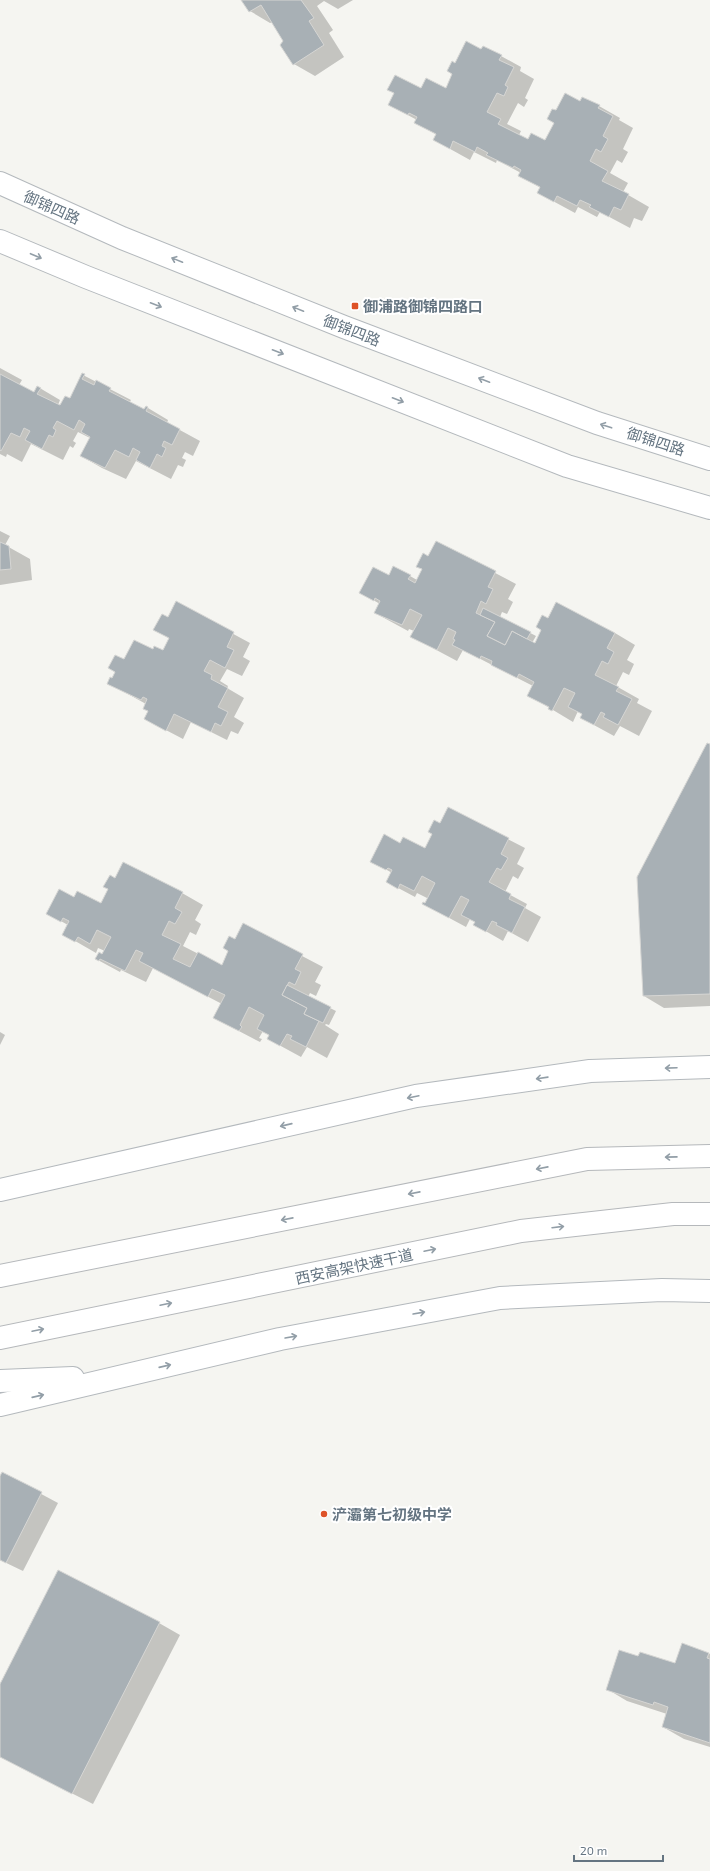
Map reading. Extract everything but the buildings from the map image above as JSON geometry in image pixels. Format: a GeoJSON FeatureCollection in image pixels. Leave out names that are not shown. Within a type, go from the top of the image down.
{"type":"FeatureCollection","features":[{"type":"Feature","properties":{"kind":"main road","name":"御锦四路"},"geometry":{"type":"LineString","coordinates":[[0,183],[122,238],[322,318],[597,423],[710,459]]}},
{"type":"Feature","properties":{"kind":"main road"},"geometry":{"type":"LineString","coordinates":[[0,241],[86,277],[567,466],[710,508]]}},
{"type":"Feature","properties":{"kind":"main road"},"geometry":{"type":"LineString","coordinates":[[0,1190],[416,1096],[590,1071],[710,1067]]}},
{"type":"Feature","properties":{"kind":"main road"},"geometry":{"type":"LineString","coordinates":[[0,1276],[587,1159],[710,1156]]}},
{"type":"Feature","properties":{"kind":"main road","name":"西安高架快速干道"},"geometry":{"type":"LineString","coordinates":[[0,1338],[521,1231],[673,1214],[710,1214]]}},
{"type":"Feature","properties":{"kind":"main road"},"geometry":{"type":"LineString","coordinates":[[0,1405],[280,1338],[500,1298],[662,1290],[710,1291]]}},
{"type":"Feature","properties":{"kind":"main road"},"geometry":{"type":"LineString","coordinates":[[0,1381],[127,1375]]}},
{"type":"Feature","properties":{"kind":"place","name":"御浦路御锦四路口"},"geometry":{"type":"Point","coordinates":[355,306]}},
{"type":"Feature","properties":{"kind":"place","name":"浐灞第七初级中学"},"geometry":{"type":"Point","coordinates":[324,1514]}}]}
